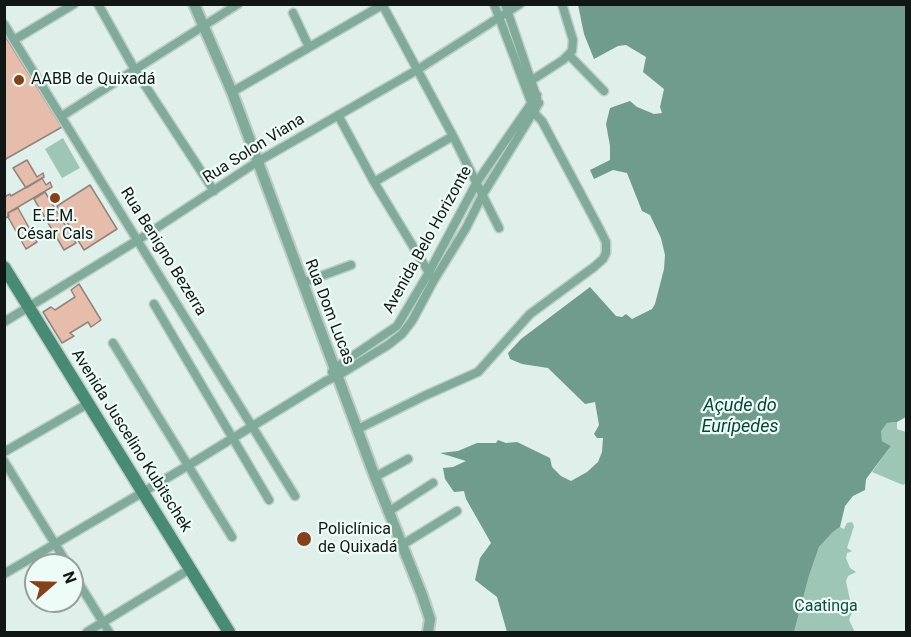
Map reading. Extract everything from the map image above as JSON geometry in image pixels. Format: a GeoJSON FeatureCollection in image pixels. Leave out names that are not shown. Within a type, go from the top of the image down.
{"type":"FeatureCollection","features":[{"type":"Feature","properties":{"kind":"main road","name":"Avenida Juscelino Kubitschek"},"geometry":{"type":"LineString","coordinates":[[4,267],[229,633]]}},
{"type":"Feature","properties":{"kind":"street"},"geometry":{"type":"LineString","coordinates":[[14,40],[74,4]]}},
{"type":"Feature","properties":{"kind":"street"},"geometry":{"type":"LineString","coordinates":[[98,4],[135,70],[214,191]]}},
{"type":"Feature","properties":{"kind":"street","name":"Rua Dom Lucas"},"geometry":{"type":"LineString","coordinates":[[194,4],[232,92],[388,512],[428,610],[430,619],[428,633]]}},
{"type":"Feature","properties":{"kind":"street"},"geometry":{"type":"LineString","coordinates":[[62,116],[238,4]]}},
{"type":"Feature","properties":{"kind":"street"},"geometry":{"type":"LineString","coordinates":[[358,429],[477,372],[530,314],[603,259],[606,253],[606,242],[542,121],[494,4]]}},
{"type":"Feature","properties":{"kind":"street","name":"Rua Solon Viana"},"geometry":{"type":"LineString","coordinates":[[4,322],[138,240],[257,162],[417,70],[499,17],[506,8],[520,4]]}},
{"type":"Feature","properties":{"kind":"street"},"geometry":{"type":"LineString","coordinates":[[528,83],[572,51],[573,40],[562,4]]}},
{"type":"Feature","properties":{"kind":"street"},"geometry":{"type":"LineString","coordinates":[[232,92],[383,5],[453,135],[499,228]]}},
{"type":"Feature","properties":{"kind":"street"},"geometry":{"type":"LineString","coordinates":[[506,8],[528,83]]}},
{"type":"Feature","properties":{"kind":"street"},"geometry":{"type":"LineString","coordinates":[[292,13],[309,47]]}},
{"type":"Feature","properties":{"kind":"street","name":"Rua Benigno Bezerra"},"geometry":{"type":"LineString","coordinates":[[4,24],[295,496]]}},
{"type":"Feature","properties":{"kind":"street"},"geometry":{"type":"LineString","coordinates":[[569,55],[604,92]]}},
{"type":"Feature","properties":{"kind":"street","name":"Avenida Belo Horizonte"},"geometry":{"type":"LineString","coordinates":[[431,277],[477,182],[535,102]]}},
{"type":"Feature","properties":{"kind":"street","name":"Avenida Belo Horizonte"},"geometry":{"type":"LineString","coordinates":[[4,574],[189,465],[326,381],[336,372],[388,345],[431,277],[466,228],[535,102]]}},
{"type":"Feature","properties":{"kind":"street"},"geometry":{"type":"LineString","coordinates":[[338,116],[374,182],[431,277]]}},
{"type":"Feature","properties":{"kind":"street"},"geometry":{"type":"LineString","coordinates":[[374,182],[453,135]]}},
{"type":"Feature","properties":{"kind":"street"},"geometry":{"type":"LineString","coordinates":[[457,222],[466,228]]}},
{"type":"Feature","properties":{"kind":"street"},"geometry":{"type":"LineString","coordinates":[[302,283],[351,265]]}},
{"type":"Feature","properties":{"kind":"street"},"geometry":{"type":"LineString","coordinates":[[154,304],[269,500]]}},
{"type":"Feature","properties":{"kind":"street"},"geometry":{"type":"LineString","coordinates":[[113,343],[232,537]]}},
{"type":"Feature","properties":{"kind":"street"},"geometry":{"type":"LineString","coordinates":[[4,452],[89,403]]}},
{"type":"Feature","properties":{"kind":"street"},"geometry":{"type":"LineString","coordinates":[[375,477],[408,459]]}},
{"type":"Feature","properties":{"kind":"street"},"geometry":{"type":"LineString","coordinates":[[4,461],[61,553]]}},
{"type":"Feature","properties":{"kind":"street"},"geometry":{"type":"LineString","coordinates":[[388,512],[433,483]]}},
{"type":"Feature","properties":{"kind":"street"},"geometry":{"type":"LineString","coordinates":[[402,545],[457,511]]}},
{"type":"Feature","properties":{"kind":"street"},"geometry":{"type":"LineString","coordinates":[[87,633],[190,569]]}},
{"type":"Feature","properties":{"kind":"street"},"geometry":{"type":"LineString","coordinates":[[84,592],[109,633]]}},
{"type":"Feature","properties":{"kind":"green space"},"geometry":{"type":"Polygon","coordinates":[[[63,138],[80,168],[62,178],[45,149],[63,138]]]}},
{"type":"Feature","properties":{"kind":"green space"},"geometry":{"type":"Polygon","coordinates":[[[897,422],[897,429],[906,432],[906,483],[903,485],[872,472],[891,446],[882,441],[880,431],[887,423],[897,422]]]}},
{"type":"Feature","properties":{"kind":"green space","name":"Caatinga"},"geometry":{"type":"Polygon","coordinates":[[[852,522],[854,526],[847,548],[852,551],[847,553],[846,558],[850,568],[856,572],[848,576],[846,581],[850,600],[855,605],[849,620],[855,632],[794,632],[819,547],[833,532],[840,527],[844,529],[847,523],[852,522]]]}},
{"type":"Feature","properties":{"kind":"water","name":"Açude do Eurípedes"},"geometry":{"type":"Polygon","coordinates":[[[578,5],[906,5],[906,417],[897,422],[887,423],[881,431],[882,441],[891,446],[866,479],[865,490],[853,496],[845,506],[840,527],[819,547],[794,632],[507,632],[497,597],[475,580],[480,558],[491,543],[466,499],[464,491],[454,492],[445,479],[443,468],[453,467],[466,461],[440,453],[458,451],[477,443],[496,443],[498,440],[506,443],[517,442],[550,458],[552,467],[561,476],[571,481],[587,472],[598,462],[602,452],[603,438],[597,438],[594,434],[599,425],[595,402],[585,404],[548,368],[522,364],[510,359],[508,353],[521,339],[590,287],[616,316],[622,317],[626,314],[632,319],[652,309],[664,269],[665,255],[661,238],[650,215],[642,211],[627,173],[613,170],[594,179],[590,170],[610,160],[606,124],[610,108],[630,101],[637,107],[654,114],[662,113],[660,107],[664,89],[643,72],[646,57],[626,45],[618,46],[594,59],[584,34],[578,5]]]}},
{"type":"Feature","properties":{"kind":"building","name":"AABB de Quixadá"},"geometry":{"type":"Polygon","coordinates":[[[4,34],[62,127],[4,160],[4,34]]]}},
{"type":"Feature","properties":{"kind":"building"},"geometry":{"type":"Polygon","coordinates":[[[27,160],[37,177],[43,173],[44,177],[26,188],[13,168],[27,160]]]}},
{"type":"Feature","properties":{"kind":"building"},"geometry":{"type":"Polygon","coordinates":[[[42,178],[46,185],[50,182],[52,187],[8,213],[9,216],[4,219],[4,197],[10,194],[11,196],[42,178]]]}},
{"type":"Feature","properties":{"kind":"building"},"geometry":{"type":"Polygon","coordinates":[[[90,185],[117,229],[84,250],[57,206],[90,185]]]}},
{"type":"Feature","properties":{"kind":"building"},"geometry":{"type":"Polygon","coordinates":[[[45,192],[76,243],[64,250],[34,199],[45,192]]]}},
{"type":"Feature","properties":{"kind":"building"},"geometry":{"type":"Polygon","coordinates":[[[18,208],[37,242],[26,249],[8,217],[8,213],[18,208]]]}},
{"type":"Feature","properties":{"kind":"building"},"geometry":{"type":"Polygon","coordinates":[[[79,284],[101,320],[91,327],[88,322],[70,333],[74,336],[62,343],[43,312],[51,307],[55,310],[75,297],[71,290],[79,284]]]}},
{"type":"Feature","properties":{"kind":"place","name":"AABB de Quixadá"},"geometry":{"type":"Point","coordinates":[19,80]}},
{"type":"Feature","properties":{"kind":"place","name":"E.E.M. César Cals"},"geometry":{"type":"Point","coordinates":[55,198]}},
{"type":"Feature","properties":{"kind":"place","name":"Policlínica de Quixadá"},"geometry":{"type":"Point","coordinates":[304,539]}}]}
